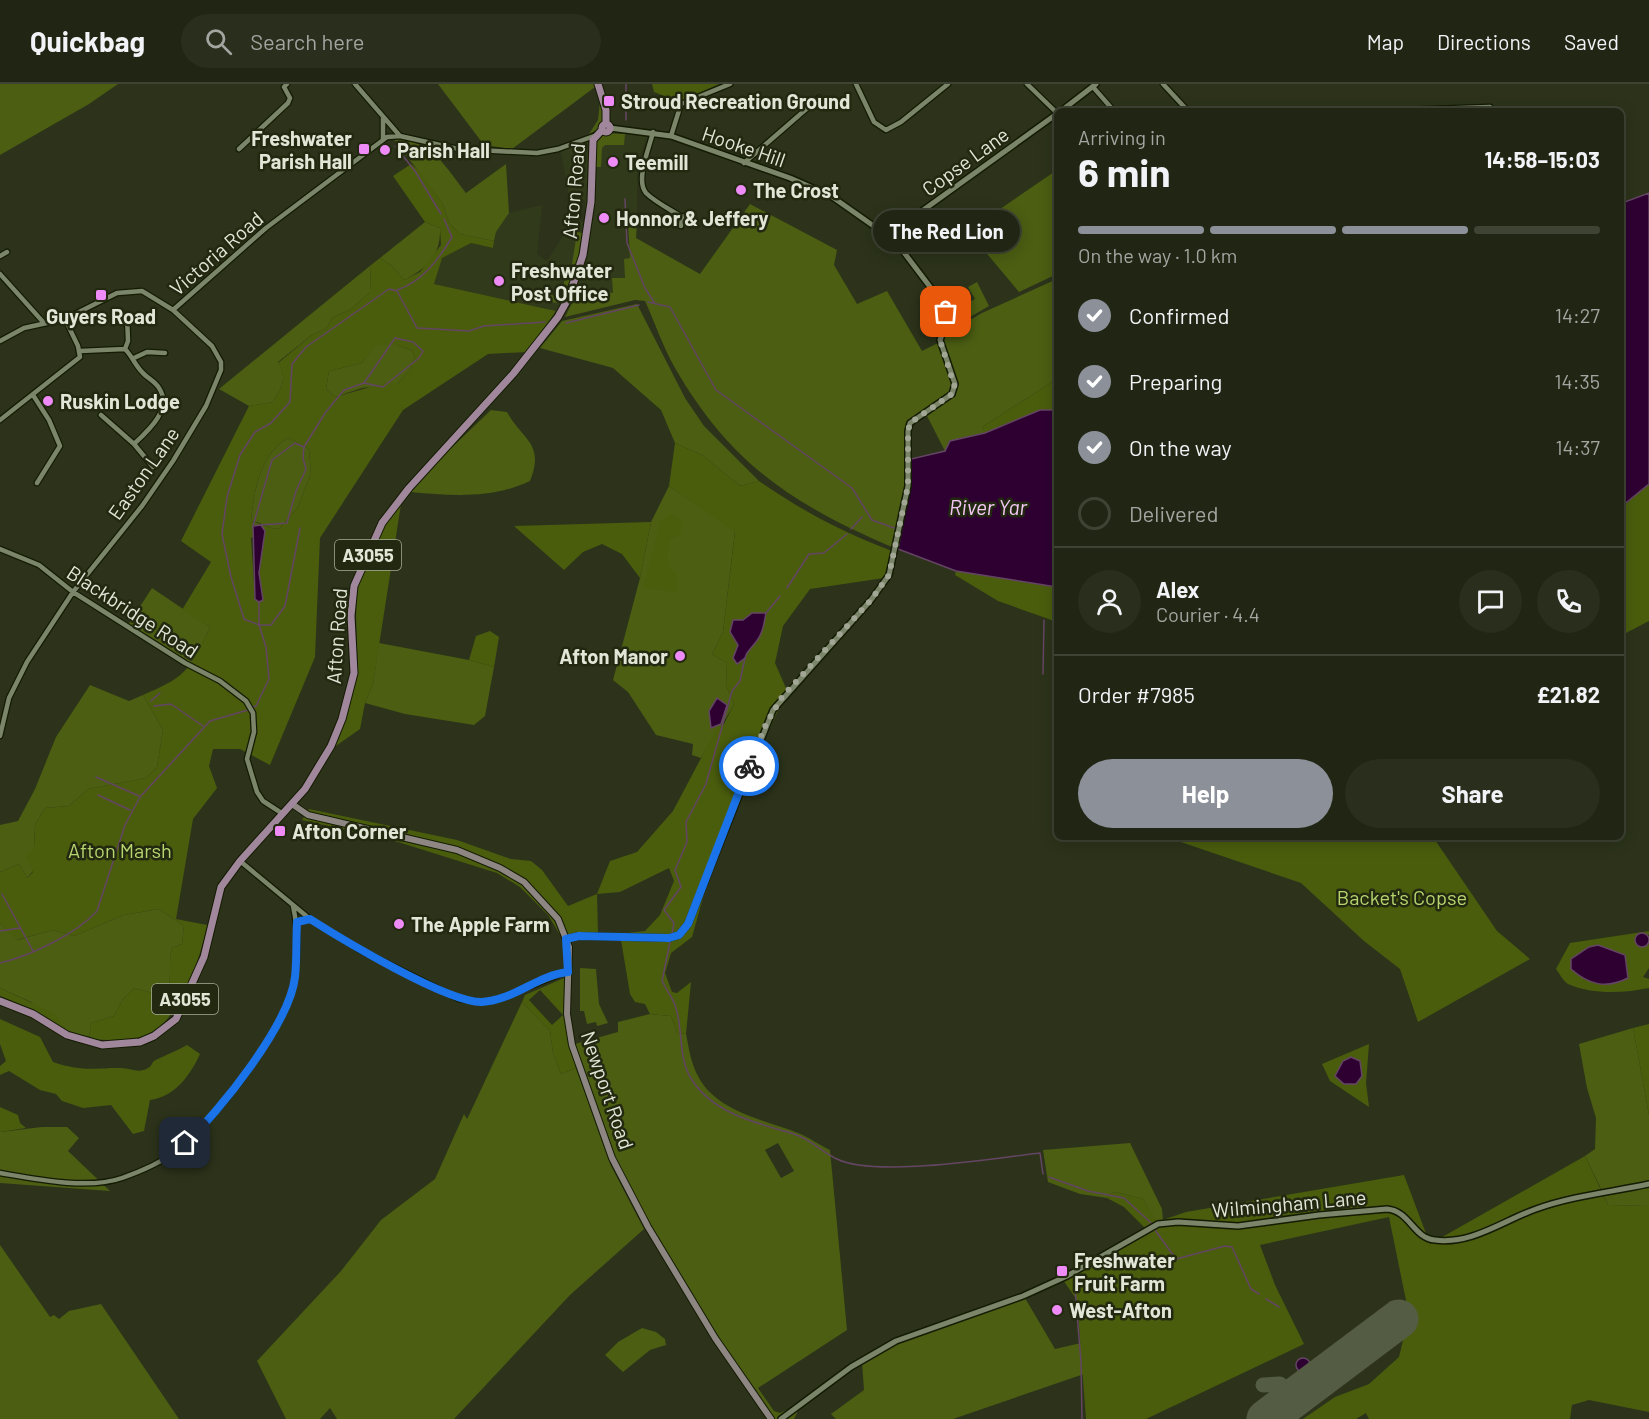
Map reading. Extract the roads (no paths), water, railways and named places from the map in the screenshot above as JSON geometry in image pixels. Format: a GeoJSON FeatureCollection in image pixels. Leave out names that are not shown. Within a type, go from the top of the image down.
{"type":"FeatureCollection","features":[{"type":"Feature","properties":{"kind":"main road"},"geometry":{"type":"LineString","coordinates":[[598,84],[606,110],[606,127]]}},
{"type":"Feature","properties":{"kind":"main road","name":"Afton Road"},"geometry":{"type":"LineString","coordinates":[[0,1001],[86,1042],[102,1045],[127,1043],[154,1036],[176,1019],[204,957],[221,887],[240,861],[292,804],[317,771],[342,719],[354,673],[351,616],[354,586],[382,523],[409,488],[486,406],[558,317],[568,299],[582,261],[590,212],[594,136],[606,127]]}},
{"type":"Feature","properties":{"kind":"main road","name":"Newport Road"},"geometry":{"type":"LineString","coordinates":[[292,804],[308,815],[457,850],[500,868],[524,882],[558,919],[566,939],[567,1014],[572,1045],[612,1158],[648,1227],[715,1338],[771,1419]]}},
{"type":"Feature","properties":{"kind":"street"},"geometry":{"type":"LineString","coordinates":[[239,149],[288,103],[290,98],[284,87],[287,84]]}},
{"type":"Feature","properties":{"kind":"street"},"geometry":{"type":"LineString","coordinates":[[355,84],[383,118],[402,136]]}},
{"type":"Feature","properties":{"kind":"street"},"geometry":{"type":"LineString","coordinates":[[671,136],[681,104],[730,84]]}},
{"type":"Feature","properties":{"kind":"street"},"geometry":{"type":"LineString","coordinates":[[856,84],[874,122],[886,130],[901,122],[948,84]]}},
{"type":"Feature","properties":{"kind":"street"},"geometry":{"type":"LineString","coordinates":[[1027,84],[1054,108]]}},
{"type":"Feature","properties":{"kind":"street"},"geometry":{"type":"LineString","coordinates":[[1163,84],[1176,94],[1186,108]]}},
{"type":"Feature","properties":{"kind":"street"},"geometry":{"type":"LineString","coordinates":[[1095,85],[1112,108]]}},
{"type":"Feature","properties":{"kind":"street","name":"Copse Lane"},"geometry":{"type":"LineString","coordinates":[[1064,108],[1095,85]]}},
{"type":"Feature","properties":{"kind":"street"},"geometry":{"type":"LineString","coordinates":[[744,163],[819,98]]}},
{"type":"Feature","properties":{"kind":"street"},"geometry":{"type":"LineString","coordinates":[[1461,108],[1490,107]]}},
{"type":"Feature","properties":{"kind":"street","name":"Copse Lane"},"geometry":{"type":"LineString","coordinates":[[890,234],[1054,116]]}},
{"type":"Feature","properties":{"kind":"street"},"geometry":{"type":"LineString","coordinates":[[383,118],[383,138],[402,136],[458,149],[537,153],[558,149],[594,136]]}},
{"type":"Feature","properties":{"kind":"street","name":"Hooke Hill"},"geometry":{"type":"LineString","coordinates":[[606,127],[671,136],[744,163],[831,196],[885,234],[890,234]]}},
{"type":"Feature","properties":{"kind":"street"},"geometry":{"type":"LineString","coordinates":[[653,132],[644,164],[643,185],[646,192],[682,217]]}},
{"type":"Feature","properties":{"kind":"street","name":"Victoria Road"},"geometry":{"type":"LineString","coordinates":[[0,341],[24,328],[65,320],[111,296],[130,290],[142,291],[173,310],[266,228],[383,138]]}},
{"type":"Feature","properties":{"kind":"street"},"geometry":{"type":"LineString","coordinates":[[682,217],[689,214]]}},
{"type":"Feature","properties":{"kind":"street"},"geometry":{"type":"LineString","coordinates":[[681,226],[682,217]]}},
{"type":"Feature","properties":{"kind":"street"},"geometry":{"type":"LineString","coordinates":[[566,939],[579,936],[669,938],[682,933],[699,898],[773,710],[889,575],[897,546],[909,478],[908,431],[910,423],[952,394],[955,388],[941,346],[941,336],[948,319],[940,298],[890,234]]}},
{"type":"Feature","properties":{"kind":"street"},"geometry":{"type":"LineString","coordinates":[[0,256],[7,252]]}},
{"type":"Feature","properties":{"kind":"street"},"geometry":{"type":"LineString","coordinates":[[0,274],[44,323]]}},
{"type":"Feature","properties":{"kind":"street","name":"Easton Lane"},"geometry":{"type":"LineString","coordinates":[[0,736],[9,698],[27,662],[73,592],[142,506],[173,462],[206,406],[220,370],[219,356],[173,310]]}},
{"type":"Feature","properties":{"kind":"street"},"geometry":{"type":"LineString","coordinates":[[125,349],[128,341],[127,315]]}},
{"type":"Feature","properties":{"kind":"street"},"geometry":{"type":"LineString","coordinates":[[0,420],[76,361],[80,351],[65,320]]}},
{"type":"Feature","properties":{"kind":"street"},"geometry":{"type":"LineString","coordinates":[[80,351],[125,349],[134,358],[142,373],[158,386],[164,395],[159,415],[134,444]]}},
{"type":"Feature","properties":{"kind":"street"},"geometry":{"type":"LineString","coordinates":[[134,358],[147,352],[165,353]]}},
{"type":"Feature","properties":{"kind":"street"},"geometry":{"type":"LineString","coordinates":[[33,395],[49,420],[60,446],[37,483]]}},
{"type":"Feature","properties":{"kind":"street"},"geometry":{"type":"LineString","coordinates":[[101,415],[134,444],[153,467]]}},
{"type":"Feature","properties":{"kind":"street","name":"Blackbridge Road"},"geometry":{"type":"LineString","coordinates":[[0,549],[39,565],[73,592],[185,663],[220,681],[247,703],[253,713],[254,732],[247,759],[257,792],[263,801],[283,814]]}},
{"type":"Feature","properties":{"kind":"street"},"geometry":{"type":"LineString","coordinates":[[240,861],[310,919],[360,950],[459,999],[483,1002],[498,999],[568,972]]}},
{"type":"Feature","properties":{"kind":"street"},"geometry":{"type":"LineString","coordinates":[[0,1173],[83,1183],[106,1182],[141,1170],[174,1153],[213,1116],[285,1011],[295,978],[297,922],[293,906]]}},
{"type":"Feature","properties":{"kind":"street"},"geometry":{"type":"LineString","coordinates":[[297,922],[310,919]]}},
{"type":"Feature","properties":{"kind":"street","name":"Wilmingham Lane"},"geometry":{"type":"LineString","coordinates":[[781,1419],[842,1373],[896,1341],[1023,1296],[1067,1276],[1158,1224],[1178,1222],[1238,1226],[1387,1209],[1397,1210],[1405,1215],[1424,1236],[1442,1240],[1484,1232],[1552,1204],[1649,1184]]}},
{"type":"Feature","properties":{"kind":"water"},"geometry":{"type":"Polygon","coordinates":[[[1649,193],[1649,484],[1624,504],[1624,202],[1649,193]]]}},
{"type":"Feature","properties":{"kind":"water","name":"River Yar"},"geometry":{"type":"Polygon","coordinates":[[[1040,410],[1054,410],[1054,587],[956,571],[898,549],[910,486],[911,459],[945,451],[950,441],[985,433],[1040,410]]]}},
{"type":"Feature","properties":{"kind":"water"},"geometry":{"type":"Polygon","coordinates":[[[261,525],[265,531],[259,573],[263,600],[259,602],[255,599],[253,526],[261,525]]]}},
{"type":"Feature","properties":{"kind":"water"},"geometry":{"type":"Polygon","coordinates":[[[752,613],[766,613],[763,628],[745,658],[737,664],[733,658],[738,645],[730,632],[733,620],[743,620],[752,613]]]}},
{"type":"Feature","properties":{"kind":"water"},"geometry":{"type":"Polygon","coordinates":[[[717,698],[727,705],[721,724],[711,728],[709,711],[717,698]]]}},
{"type":"Feature","properties":{"kind":"water"},"geometry":{"type":"Polygon","coordinates":[[[1642,933],[1647,935],[1649,940],[1647,945],[1642,947],[1637,945],[1635,940],[1637,935],[1642,933]]]}},
{"type":"Feature","properties":{"kind":"water"},"geometry":{"type":"Polygon","coordinates":[[[1598,945],[1625,955],[1628,978],[1598,984],[1584,979],[1571,969],[1571,959],[1589,947],[1598,945]]]}},
{"type":"Feature","properties":{"kind":"water"},"geometry":{"type":"Polygon","coordinates":[[[1351,1057],[1360,1061],[1362,1076],[1356,1084],[1344,1084],[1335,1076],[1343,1061],[1351,1057]]]}},
{"type":"Feature","properties":{"kind":"water"},"geometry":{"type":"Polygon","coordinates":[[[1300,1358],[1306,1358],[1310,1365],[1306,1372],[1300,1372],[1296,1368],[1296,1362],[1300,1358]]]}},
{"type":"Feature","properties":{"kind":"waterway"},"geometry":{"type":"LineString","coordinates":[[626,84],[626,120]]}},
{"type":"Feature","properties":{"kind":"waterway"},"geometry":{"type":"LineString","coordinates":[[395,146],[415,171],[441,214]]}},
{"type":"Feature","properties":{"kind":"waterway"},"geometry":{"type":"LineString","coordinates":[[625,199],[627,243],[645,288],[654,302]]}},
{"type":"Feature","properties":{"kind":"waterway"},"geometry":{"type":"LineString","coordinates":[[397,290],[422,276],[447,245],[452,237],[444,219]]}},
{"type":"Feature","properties":{"kind":"waterway"},"geometry":{"type":"LineString","coordinates":[[300,528],[285,606],[271,625],[259,625],[244,619],[231,577],[222,534],[227,497],[240,455],[255,432],[271,423],[290,402],[292,364],[306,347],[389,289],[397,291],[417,328],[469,331],[484,326],[545,322]]}},
{"type":"Feature","properties":{"kind":"waterway"},"geometry":{"type":"LineString","coordinates":[[648,302],[670,307],[716,390],[852,488],[872,520],[897,529]]}},
{"type":"Feature","properties":{"kind":"waterway"},"geometry":{"type":"LineString","coordinates":[[566,323],[639,305]]}},
{"type":"Feature","properties":{"kind":"waterway"},"geometry":{"type":"LineString","coordinates":[[261,525],[287,523],[296,491],[306,469],[303,458],[304,447],[325,413],[344,390],[364,383],[395,338],[413,342],[423,351],[419,358],[383,387],[364,383]]}},
{"type":"Feature","properties":{"kind":"waterway"},"geometry":{"type":"LineString","coordinates":[[253,526],[272,460],[295,443],[304,447]]}},
{"type":"Feature","properties":{"kind":"waterway"},"geometry":{"type":"LineString","coordinates":[[851,529],[862,517]]}},
{"type":"Feature","properties":{"kind":"waterway"},"geometry":{"type":"LineString","coordinates":[[787,588],[809,554],[824,553],[847,534]]}},
{"type":"Feature","properties":{"kind":"waterway"},"geometry":{"type":"LineString","coordinates":[[766,613],[780,596]]}},
{"type":"Feature","properties":{"kind":"waterway"},"geometry":{"type":"LineString","coordinates":[[252,708],[256,706],[269,679],[266,647],[259,625],[259,602]]}},
{"type":"Feature","properties":{"kind":"waterway"},"geometry":{"type":"LineString","coordinates":[[1043,674],[1044,620]]}},
{"type":"Feature","properties":{"kind":"waterway"},"geometry":{"type":"LineString","coordinates":[[672,934],[674,923],[664,910],[681,887],[675,870],[687,842],[686,822],[706,784],[732,691],[740,681],[745,658]]}},
{"type":"Feature","properties":{"kind":"waterway"},"geometry":{"type":"LineString","coordinates":[[151,701],[160,693]]}},
{"type":"Feature","properties":{"kind":"waterway"},"geometry":{"type":"LineString","coordinates":[[154,706],[171,704],[203,726]]}},
{"type":"Feature","properties":{"kind":"waterway"},"geometry":{"type":"LineString","coordinates":[[0,963],[52,943],[77,928],[97,911],[125,825],[140,797],[210,721],[248,710]]}},
{"type":"Feature","properties":{"kind":"waterway"},"geometry":{"type":"LineString","coordinates":[[96,777],[139,796]]}},
{"type":"Feature","properties":{"kind":"waterway"},"geometry":{"type":"LineString","coordinates":[[98,795],[130,810]]}},
{"type":"Feature","properties":{"kind":"waterway"},"geometry":{"type":"LineString","coordinates":[[2,894],[33,951]]}},
{"type":"Feature","properties":{"kind":"waterway"},"geometry":{"type":"LineString","coordinates":[[0,931],[20,928]]}},
{"type":"Feature","properties":{"kind":"waterway"},"geometry":{"type":"LineString","coordinates":[[670,942],[662,981],[678,1014],[684,1062],[692,1080],[701,1092],[724,1109],[751,1121],[800,1136],[837,1159],[855,1164],[906,1167],[1040,1153],[1043,1174]]}},
{"type":"Feature","properties":{"kind":"waterway"},"geometry":{"type":"LineString","coordinates":[[1049,1177],[1088,1191],[1124,1198],[1151,1223]]}},
{"type":"Feature","properties":{"kind":"waterway"},"geometry":{"type":"LineString","coordinates":[[1155,1230],[1176,1259],[1225,1246],[1232,1247],[1251,1289],[1259,1294]]}},
{"type":"Feature","properties":{"kind":"waterway"},"geometry":{"type":"LineString","coordinates":[[1075,1289],[1081,1362],[1082,1419]]}},
{"type":"Feature","properties":{"kind":"waterway"},"geometry":{"type":"LineString","coordinates":[[1266,1299],[1279,1307]]}},
{"type":"Feature","properties":{"kind":"place","name":"Stroud Recreation Ground"},"geometry":{"type":"Point","coordinates":[609,101]}},
{"type":"Feature","properties":{"kind":"place","name":"Freshwater Parish Hall"},"geometry":{"type":"Point","coordinates":[364,149]}},
{"type":"Feature","properties":{"kind":"place","name":"Parish Hall"},"geometry":{"type":"Point","coordinates":[385,150]}},
{"type":"Feature","properties":{"kind":"place","name":"Teemill"},"geometry":{"type":"Point","coordinates":[613,162]}},
{"type":"Feature","properties":{"kind":"place","name":"The Crost"},"geometry":{"type":"Point","coordinates":[741,190]}},
{"type":"Feature","properties":{"kind":"place","name":"Honnor & Jeffery"},"geometry":{"type":"Point","coordinates":[604,218]}},
{"type":"Feature","properties":{"kind":"place","name":"Freshwater Post Office"},"geometry":{"type":"Point","coordinates":[499,281]}},
{"type":"Feature","properties":{"kind":"place","name":"Guyers Road"},"geometry":{"type":"Point","coordinates":[101,295]}},
{"type":"Feature","properties":{"kind":"place","name":"The Red Lion"},"geometry":{"type":"Point","coordinates":[946,312]}},
{"type":"Feature","properties":{"kind":"place","name":"Ruskin Lodge"},"geometry":{"type":"Point","coordinates":[48,401]}},
{"type":"Feature","properties":{"kind":"place","name":"Afton Manor"},"geometry":{"type":"Point","coordinates":[680,656]}},
{"type":"Feature","properties":{"kind":"place","name":"Afton Corner"},"geometry":{"type":"Point","coordinates":[280,831]}},
{"type":"Feature","properties":{"kind":"place","name":"The Apple Farm"},"geometry":{"type":"Point","coordinates":[399,924]}},
{"type":"Feature","properties":{"kind":"place","name":"Freshwater Fruit Farm"},"geometry":{"type":"Point","coordinates":[1062,1271]}},
{"type":"Feature","properties":{"kind":"place","name":"West-Afton"},"geometry":{"type":"Point","coordinates":[1057,1310]}},
{"type":"Feature","properties":{"kind":"park label","name":"Afton Marsh"},"geometry":{"type":"Point","coordinates":[120,850]}},
{"type":"Feature","properties":{"kind":"park label","name":"Backet's Copse"},"geometry":{"type":"Point","coordinates":[1402,897]}}]}
